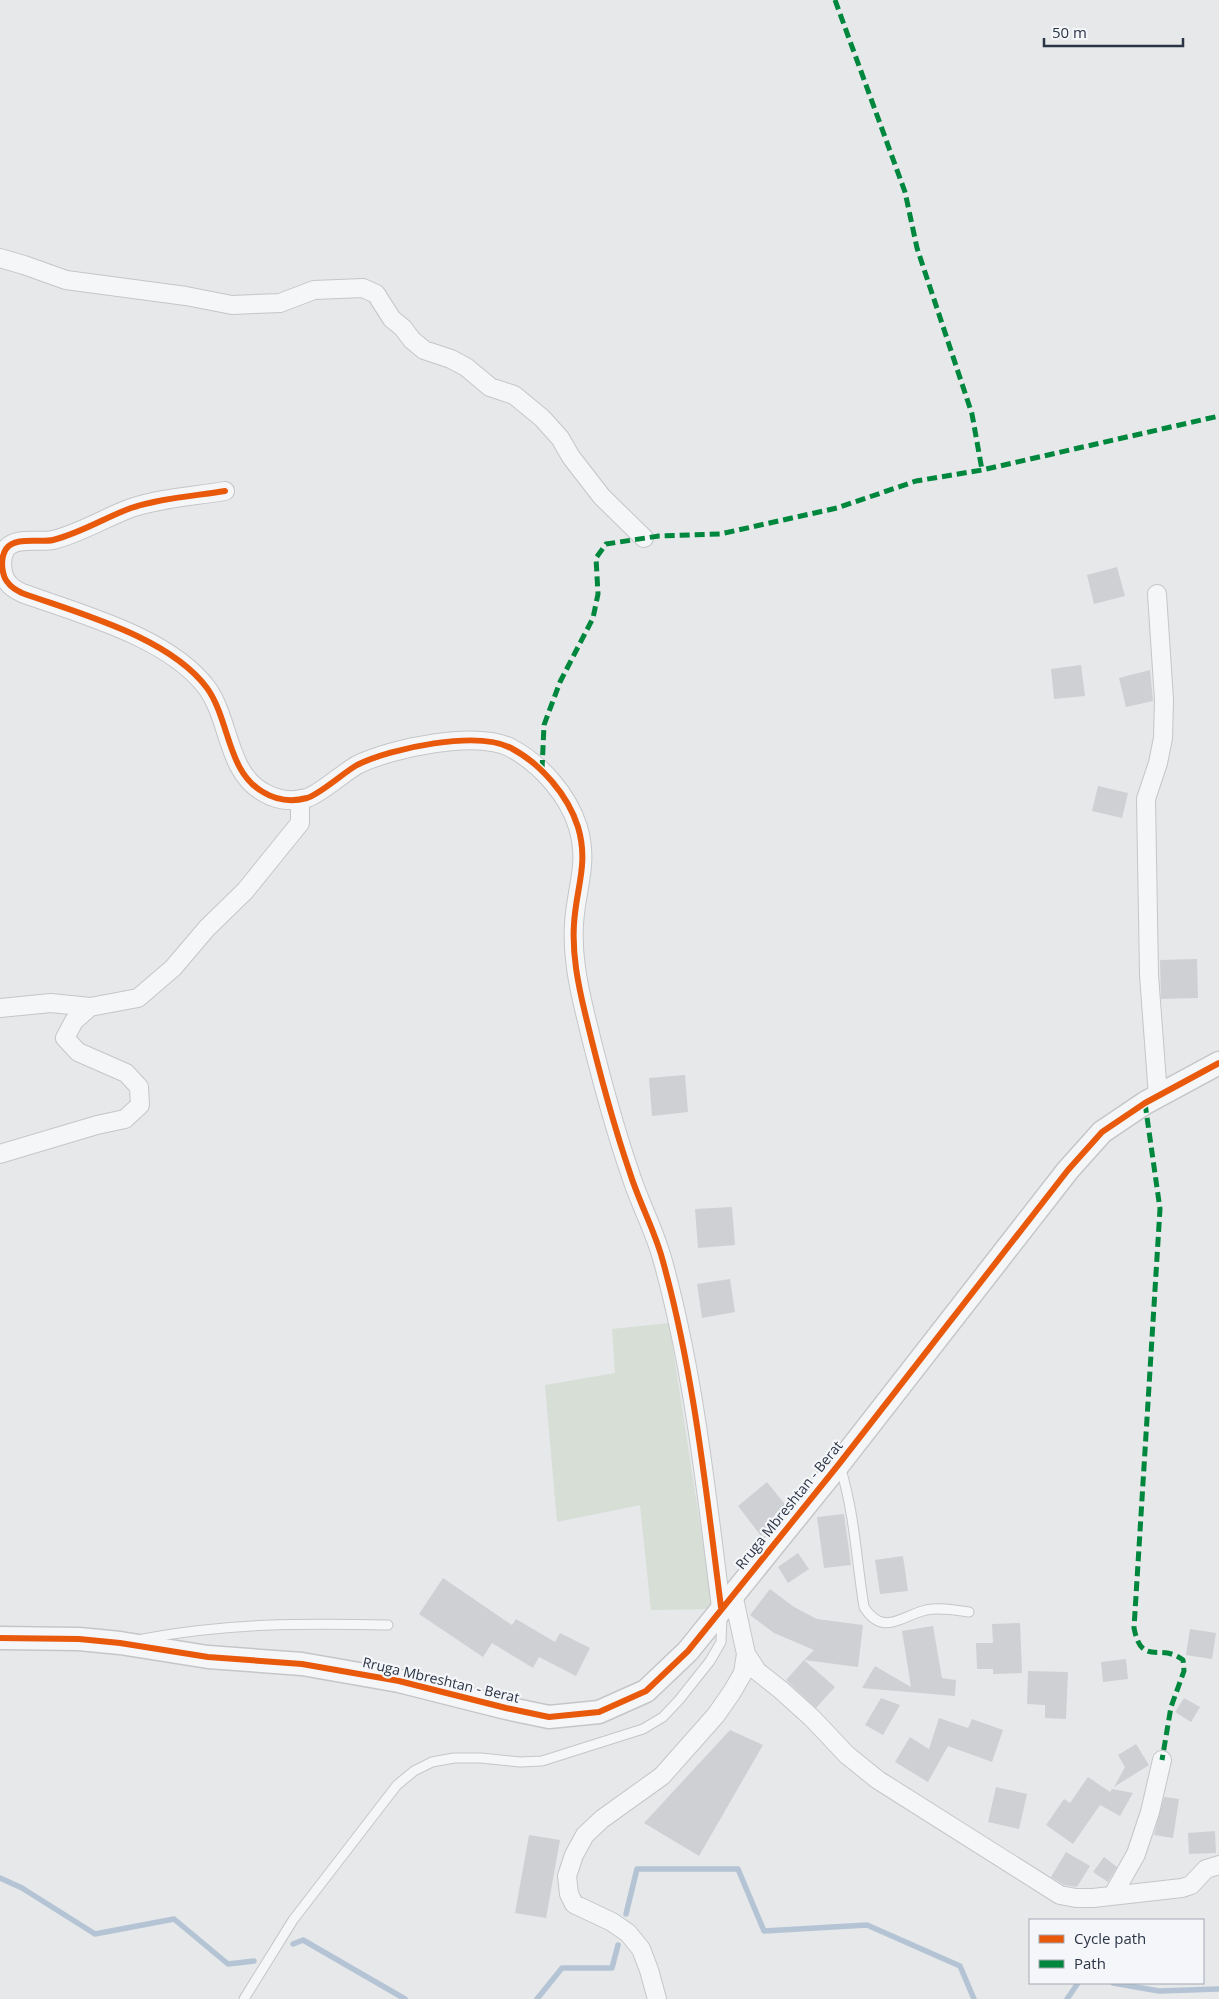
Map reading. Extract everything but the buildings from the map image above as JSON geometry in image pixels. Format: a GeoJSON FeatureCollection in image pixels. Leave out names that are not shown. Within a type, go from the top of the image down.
{"type":"FeatureCollection","features":[{"type":"Feature","properties":{"kind":"street"},"geometry":{"type":"LineString","coordinates":[[0,258],[66,280],[186,296],[232,305],[280,303],[314,290],[363,288],[376,294],[392,319],[424,350],[451,359],[466,367],[490,387],[514,395],[542,418],[560,438],[571,457],[602,497],[644,538]]}},
{"type":"Feature","properties":{"kind":"street"},"geometry":{"type":"LineString","coordinates":[[225,491],[131,508],[66,537],[16,542],[6,548],[2,559],[3,572],[9,585],[22,593],[118,628],[183,663],[207,689],[222,715],[234,758],[247,780],[264,792],[285,800],[309,797],[359,764],[390,752],[447,742],[482,740],[510,747],[542,770],[560,792],[577,825],[584,859],[574,925],[576,970],[585,1013],[618,1138],[631,1178],[661,1254],[680,1329],[704,1478],[727,1600],[746,1654],[757,1671],[812,1718],[847,1755],[878,1780],[1060,1895],[1076,1898],[1182,1888],[1191,1885],[1206,1869],[1219,1865]]}},
{"type":"Feature","properties":{"kind":"street"},"geometry":{"type":"LineString","coordinates":[[1157,594],[1164,700],[1163,738],[1158,763],[1146,799],[1149,976],[1158,1096]]}},
{"type":"Feature","properties":{"kind":"street"},"geometry":{"type":"LineString","coordinates":[[0,1008],[51,1003],[90,1007],[138,998],[173,968],[192,944],[245,891],[300,823],[300,799]]}},
{"type":"Feature","properties":{"kind":"street"},"geometry":{"type":"LineString","coordinates":[[0,1154],[97,1125],[125,1119],[140,1105],[139,1087],[126,1073],[78,1052],[65,1038],[74,1021],[90,1007]]}},
{"type":"Feature","properties":{"kind":"street","name":"Rruga Mbreshtan - Berat"},"geometry":{"type":"LineString","coordinates":[[0,1638],[79,1639],[120,1643],[208,1657],[302,1664],[399,1680],[506,1708],[549,1717],[599,1712],[646,1691],[688,1651],[727,1600],[840,1464],[1068,1170],[1102,1132],[1158,1096],[1219,1063]]}},
{"type":"Feature","properties":{"kind":"street"},"geometry":{"type":"LineString","coordinates":[[657,1999],[650,1970],[641,1949],[628,1933],[612,1922],[574,1904],[569,1894],[566,1876],[574,1855],[585,1835],[602,1819],[662,1776],[716,1715],[742,1674],[746,1654]]}},
{"type":"Feature","properties":{"kind":"street"},"geometry":{"type":"LineString","coordinates":[[1113,1895],[1136,1854],[1150,1812],[1162,1760]]}},
{"type":"Feature","properties":{"kind":"lane"},"geometry":{"type":"LineString","coordinates":[[840,1464],[855,1524],[864,1607],[871,1618],[882,1623],[895,1623],[926,1610],[945,1609],[969,1612]]}},
{"type":"Feature","properties":{"kind":"lane"},"geometry":{"type":"LineString","coordinates":[[244,1999],[293,1920],[397,1785],[414,1771],[432,1762],[454,1758],[481,1758],[520,1762],[542,1761],[643,1729],[663,1717],[710,1662],[721,1642],[727,1600]]}},
{"type":"Feature","properties":{"kind":"lane"},"geometry":{"type":"LineString","coordinates":[[120,1643],[182,1631],[301,1623],[388,1625]]}},
{"type":"Feature","properties":{"kind":"shaded area"},"geometry":{"type":"Polygon","coordinates":[[[669,1323],[713,1609],[651,1610],[640,1505],[557,1522],[545,1385],[615,1373],[612,1329],[669,1323]]]}},
{"type":"Feature","properties":{"kind":"waterway"},"geometry":{"type":"LineString","coordinates":[[626,1914],[637,1869],[738,1869],[764,1931],[867,1925],[960,1966],[974,1999]]}},
{"type":"Feature","properties":{"kind":"waterway"},"geometry":{"type":"LineString","coordinates":[[0,1878],[22,1888],[95,1934],[174,1919],[228,1964],[254,1961]]}},
{"type":"Feature","properties":{"kind":"waterway"},"geometry":{"type":"LineString","coordinates":[[293,1944],[303,1940],[405,1999]]}},
{"type":"Feature","properties":{"kind":"waterway"},"geometry":{"type":"LineString","coordinates":[[537,1999],[562,1968],[612,1968],[618,1945]]}},
{"type":"Feature","properties":{"kind":"waterway"},"geometry":{"type":"LineString","coordinates":[[1067,1999],[1077,1984]]}},
{"type":"Feature","properties":{"kind":"waterway"},"geometry":{"type":"LineString","coordinates":[[1119,1984],[1159,1991],[1219,1989]]}},
{"type":"Feature","properties":{"kind":"marked path"},"geometry":{"type":"LineString","coordinates":[[835,0],[905,192],[917,248],[972,414],[982,470]]}},
{"type":"Feature","properties":{"kind":"marked path"},"geometry":{"type":"LineString","coordinates":[[542,770],[544,725],[560,682],[593,618],[598,594],[596,558],[606,544],[659,536],[720,534],[837,508],[916,481],[982,470],[1219,416]]}},
{"type":"Feature","properties":{"kind":"marked path"},"geometry":{"type":"LineString","coordinates":[[1145,1103],[1160,1209],[1134,1628],[1137,1640],[1147,1651],[1167,1653],[1183,1660],[1184,1671],[1171,1707],[1162,1760]]}},
{"type":"Feature","properties":{"kind":"cycle path"},"geometry":{"type":"LineString","coordinates":[[225,491],[142,505],[53,540],[21,541],[15,543],[10,545],[4,553],[2,567],[4,576],[6,581],[20,592],[122,629],[147,641],[191,670],[207,688],[215,701],[230,745],[242,772],[251,783],[273,797],[290,800],[307,798],[357,765],[412,747],[434,743],[477,741],[496,743],[511,748],[522,755],[543,772],[568,803],[578,827],[582,853],[574,935],[576,969],[580,991],[617,1134],[659,1247],[683,1344],[698,1432],[721,1607]]}},
{"type":"Feature","properties":{"kind":"cycle path"},"geometry":{"type":"LineString","coordinates":[[0,1638],[79,1639],[120,1643],[208,1657],[302,1664],[399,1681],[549,1717],[599,1712],[646,1691],[688,1651],[839,1464],[1068,1170],[1102,1132],[1145,1103],[1219,1063]]}}]}
